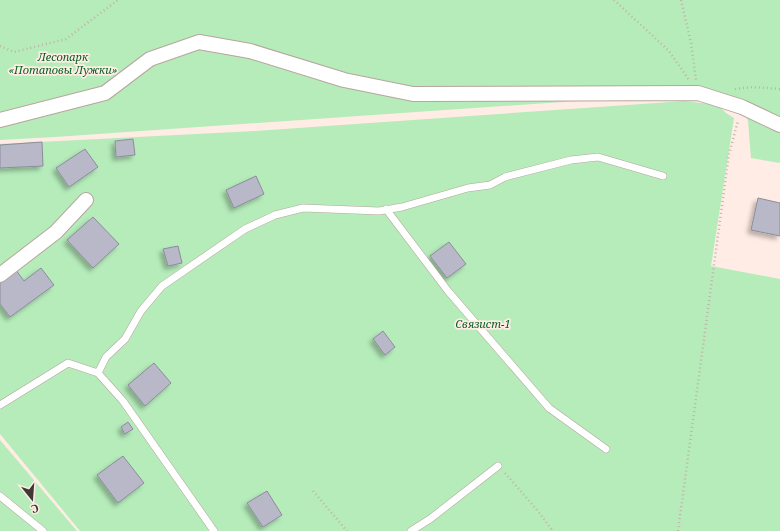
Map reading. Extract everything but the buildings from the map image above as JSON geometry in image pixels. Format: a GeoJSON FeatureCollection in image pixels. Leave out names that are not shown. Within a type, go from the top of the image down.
{"type":"FeatureCollection","features":[{"type":"Feature","properties":{"kind":"street"},"geometry":{"type":"LineString","coordinates":[[0,120],[105,93],[150,59],[199,42],[250,51],[344,80],[413,94],[698,93],[742,107],[780,125]]}},
{"type":"Feature","properties":{"kind":"street"},"geometry":{"type":"LineString","coordinates":[[0,274],[56,232],[86,200]]}},
{"type":"Feature","properties":{"kind":"lane"},"geometry":{"type":"LineString","coordinates":[[98,373],[106,357],[125,339],[141,311],[162,286],[245,229],[276,215],[303,208],[379,211],[402,207],[468,188],[490,185],[505,177],[578,159],[598,157],[663,176]]}},
{"type":"Feature","properties":{"kind":"lane"},"geometry":{"type":"LineString","coordinates":[[386,209],[448,291],[549,408],[606,449]]}},
{"type":"Feature","properties":{"kind":"lane"},"geometry":{"type":"LineString","coordinates":[[0,405],[68,363],[98,373],[123,401],[214,531]]}},
{"type":"Feature","properties":{"kind":"lane"},"geometry":{"type":"LineString","coordinates":[[411,531],[430,519],[498,466]]}},
{"type":"Feature","properties":{"kind":"lane"},"geometry":{"type":"LineString","coordinates":[[0,496],[43,531]]}},
{"type":"Feature","properties":{"kind":"path"},"geometry":{"type":"LineString","coordinates":[[0,46],[14,52],[66,39],[118,0]]}},
{"type":"Feature","properties":{"kind":"path"},"geometry":{"type":"LineString","coordinates":[[614,0],[669,51],[698,93]]}},
{"type":"Feature","properties":{"kind":"path"},"geometry":{"type":"LineString","coordinates":[[681,0],[691,43],[698,93]]}},
{"type":"Feature","properties":{"kind":"path"},"geometry":{"type":"LineString","coordinates":[[730,90],[753,87],[780,89]]}},
{"type":"Feature","properties":{"kind":"path"},"geometry":{"type":"LineString","coordinates":[[678,531],[729,154],[742,107]]}},
{"type":"Feature","properties":{"kind":"path"},"geometry":{"type":"LineString","coordinates":[[498,466],[537,510],[553,531]]}},
{"type":"Feature","properties":{"kind":"path"},"geometry":{"type":"LineString","coordinates":[[313,491],[347,531]]}},
{"type":"Feature","properties":{"kind":"green space","name":"Лесопарк «Потаповы Лужки»"},"geometry":{"type":"Polygon","coordinates":[[[0,0],[780,0],[780,163],[751,158],[748,121],[742,105],[677,94],[0,140],[0,0]]]}},
{"type":"Feature","properties":{"kind":"green space","name":"Связист-1"},"geometry":{"type":"Polygon","coordinates":[[[685,101],[718,105],[734,118],[711,266],[780,279],[780,531],[80,531],[0,434],[0,144],[255,131],[685,101]]]}},
{"type":"Feature","properties":{"kind":"green space"},"geometry":{"type":"Polygon","coordinates":[[[0,440],[77,531],[0,531],[0,440]]]}}]}
